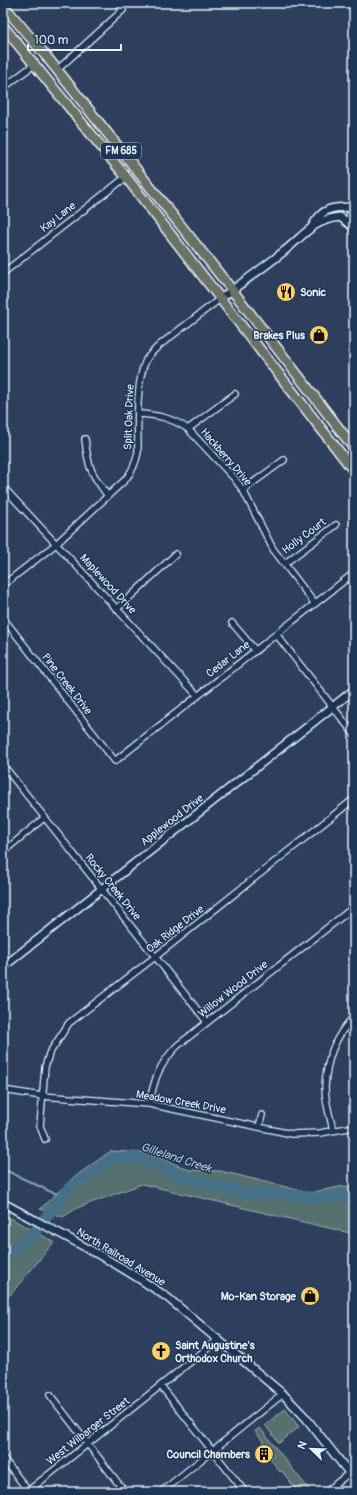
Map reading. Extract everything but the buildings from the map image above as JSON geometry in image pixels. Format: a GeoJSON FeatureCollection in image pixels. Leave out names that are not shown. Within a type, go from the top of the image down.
{"type":"FeatureCollection","features":[{"type":"Feature","properties":{"kind":"main road","name":"FM 685"},"geometry":{"type":"LineString","coordinates":[[6,9],[57,70],[232,290],[354,448]]}},
{"type":"Feature","properties":{"kind":"main road","name":"FM 685"},"geometry":{"type":"LineString","coordinates":[[3,26],[126,177],[354,470]]}},
{"type":"Feature","properties":{"kind":"street"},"geometry":{"type":"LineString","coordinates":[[57,70],[123,10],[117,3]]}},
{"type":"Feature","properties":{"kind":"street"},"geometry":{"type":"LineString","coordinates":[[3,88],[35,64]]}},
{"type":"Feature","properties":{"kind":"street","name":"Kay Lane"},"geometry":{"type":"LineString","coordinates":[[3,273],[126,177]]}},
{"type":"Feature","properties":{"kind":"street"},"geometry":{"type":"LineString","coordinates":[[312,227],[316,218],[324,211],[336,207],[354,207],[350,216],[353,227]]}},
{"type":"Feature","properties":{"kind":"street"},"geometry":{"type":"LineString","coordinates":[[221,298],[284,252],[312,227],[328,218],[340,217],[353,227]]}},
{"type":"Feature","properties":{"kind":"street","name":"Split Oak Drive"},"geometry":{"type":"LineString","coordinates":[[3,585],[56,544],[130,474],[137,460],[140,381],[149,355],[160,344],[221,298]]}},
{"type":"Feature","properties":{"kind":"street"},"geometry":{"type":"LineString","coordinates":[[188,429],[235,394]]}},
{"type":"Feature","properties":{"kind":"street","name":"Hackberry Drive"},"geometry":{"type":"LineString","coordinates":[[139,414],[162,416],[176,421],[188,429],[234,478],[243,490],[267,538],[284,564],[315,604]]}},
{"type":"Feature","properties":{"kind":"street"},"geometry":{"type":"LineString","coordinates":[[85,439],[87,457],[92,473],[108,496]]}},
{"type":"Feature","properties":{"kind":"street"},"geometry":{"type":"LineString","coordinates":[[243,490],[284,460]]}},
{"type":"Feature","properties":{"kind":"street","name":"Maplewood Drive"},"geometry":{"type":"LineString","coordinates":[[3,487],[198,696]]}},
{"type":"Feature","properties":{"kind":"street","name":"Holly Court"},"geometry":{"type":"LineString","coordinates":[[284,564],[336,525]]}},
{"type":"Feature","properties":{"kind":"street"},"geometry":{"type":"LineString","coordinates":[[117,609],[176,554]]}},
{"type":"Feature","properties":{"kind":"street","name":"Cedar Lane"},"geometry":{"type":"LineString","coordinates":[[115,761],[354,573]]}},
{"type":"Feature","properties":{"kind":"street","name":"Pine Creek Drive"},"geometry":{"type":"LineString","coordinates":[[3,618],[115,761]]}},
{"type":"Feature","properties":{"kind":"street"},"geometry":{"type":"LineString","coordinates":[[232,623],[256,651]]}},
{"type":"Feature","properties":{"kind":"street"},"geometry":{"type":"LineString","coordinates":[[276,634],[354,734]]}},
{"type":"Feature","properties":{"kind":"street","name":"Applewood Drive"},"geometry":{"type":"LineString","coordinates":[[3,967],[354,690]]}},
{"type":"Feature","properties":{"kind":"street","name":"Rocky Creek Drive"},"geometry":{"type":"LineString","coordinates":[[3,765],[207,1022]]}},
{"type":"Feature","properties":{"kind":"street","name":"Oak Ridge Drive"},"geometry":{"type":"LineString","coordinates":[[46,1139],[40,1126],[45,1067],[49,1054],[70,1023],[354,799]]}},
{"type":"Feature","properties":{"kind":"street"},"geometry":{"type":"LineString","coordinates":[[3,852],[44,818]]}},
{"type":"Feature","properties":{"kind":"street","name":"Willow Wood Drive"},"geometry":{"type":"LineString","coordinates":[[149,1104],[153,1083],[158,1070],[168,1055],[177,1046],[354,907]]}},
{"type":"Feature","properties":{"kind":"street"},"geometry":{"type":"LineString","coordinates":[[333,1130],[327,1105],[325,1088],[327,1068],[337,1038],[354,1017]]}},
{"type":"Feature","properties":{"kind":"street","name":"Meadow Creek Drive"},"geometry":{"type":"LineString","coordinates":[[3,1090],[42,1096],[149,1104],[292,1134],[313,1134],[354,1127]]}},
{"type":"Feature","properties":{"kind":"street"},"geometry":{"type":"LineString","coordinates":[[259,1127],[262,1115]]}},
{"type":"Feature","properties":{"kind":"street","name":"North Railroad Avenue"},"geometry":{"type":"LineString","coordinates":[[3,1203],[118,1266],[147,1283],[168,1298],[219,1339],[283,1394],[306,1418],[352,1476]]}},
{"type":"Feature","properties":{"kind":"street","name":"West Wilbarger Street"},"geometry":{"type":"LineString","coordinates":[[28,1492],[219,1339]]}},
{"type":"Feature","properties":{"kind":"street"},"geometry":{"type":"LineString","coordinates":[[161,1386],[245,1492]]}},
{"type":"Feature","properties":{"kind":"street"},"geometry":{"type":"LineString","coordinates":[[161,1492],[283,1394]]}},
{"type":"Feature","properties":{"kind":"street"},"geometry":{"type":"LineString","coordinates":[[50,1395],[125,1492]]}},
{"type":"Feature","properties":{"kind":"street"},"geometry":{"type":"LineString","coordinates":[[3,1458],[28,1492]]}},
{"type":"Feature","properties":{"kind":"street"},"geometry":{"type":"LineString","coordinates":[[326,1492],[352,1476]]}},
{"type":"Feature","properties":{"kind":"green space"},"geometry":{"type":"Polygon","coordinates":[[[111,1151],[149,1153],[189,1170],[221,1171],[310,1193],[343,1186],[354,1187],[354,1234],[142,1184],[77,1208],[63,1217],[40,1209],[73,1178],[111,1151]]]}},
{"type":"Feature","properties":{"kind":"green space"},"geometry":{"type":"Polygon","coordinates":[[[3,1214],[54,1242],[11,1294],[3,1299],[3,1214]]]}},
{"type":"Feature","properties":{"kind":"green space"},"geometry":{"type":"Polygon","coordinates":[[[285,1409],[299,1427],[279,1443],[265,1425],[285,1409]]]}},
{"type":"Feature","properties":{"kind":"green space"},"geometry":{"type":"Polygon","coordinates":[[[260,1428],[311,1492],[298,1492],[282,1471],[280,1472],[270,1458],[274,1455],[255,1431],[260,1428]]]}},
{"type":"Feature","properties":{"kind":"waterway","name":"Gilleland Creek"},"geometry":{"type":"LineString","coordinates":[[3,1257],[33,1234],[69,1188],[113,1158],[136,1157],[185,1177],[248,1194],[276,1193],[317,1198],[354,1196]]}},
{"type":"Feature","properties":{"kind":"waterway"},"geometry":{"type":"LineString","coordinates":[[3,1169],[63,1196]]}},
{"type":"Feature","properties":{"kind":"place","name":"Sonic"},"geometry":{"type":"Point","coordinates":[286,292]}},
{"type":"Feature","properties":{"kind":"place","name":"Brakes Plus"},"geometry":{"type":"Point","coordinates":[319,335]}},
{"type":"Feature","properties":{"kind":"place","name":"Mo-Kan Storage"},"geometry":{"type":"Point","coordinates":[310,1296]}},
{"type":"Feature","properties":{"kind":"place","name":"Saint Augustine's Orthodox Church"},"geometry":{"type":"Point","coordinates":[161,1351]}},
{"type":"Feature","properties":{"kind":"place","name":"Council Chambers"},"geometry":{"type":"Point","coordinates":[264,1454]}}]}
